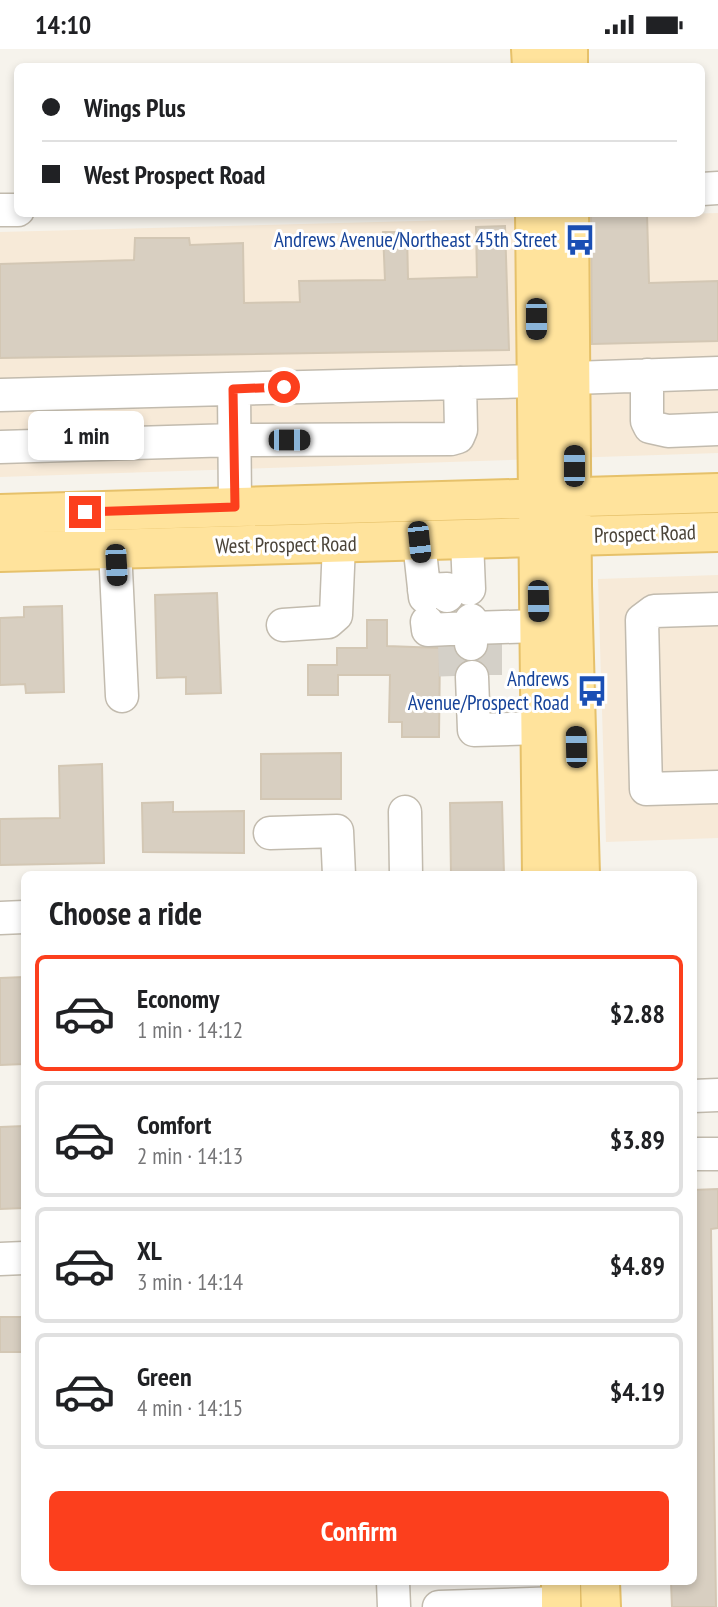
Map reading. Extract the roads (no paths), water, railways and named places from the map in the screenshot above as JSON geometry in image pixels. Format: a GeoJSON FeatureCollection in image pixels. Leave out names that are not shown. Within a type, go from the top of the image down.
{"type":"FeatureCollection","features":[{"type":"Feature","properties":{"kind":"main road"},"geometry":{"type":"LineString","coordinates":[[535,217],[536,381],[555,498]]}},
{"type":"Feature","properties":{"kind":"main road"},"geometry":{"type":"LineString","coordinates":[[569,217],[573,378],[555,498],[555,538],[580,871]]}},
{"type":"Feature","properties":{"kind":"main road","name":"Prospect Road"},"geometry":{"type":"LineString","coordinates":[[555,498],[718,493]]}},
{"type":"Feature","properties":{"kind":"main road","name":"West Prospect Road"},"geometry":{"type":"LineString","coordinates":[[0,514],[555,498]]}},
{"type":"Feature","properties":{"kind":"main road","name":"Prospect Road"},"geometry":{"type":"LineString","coordinates":[[555,538],[718,532]]}},
{"type":"Feature","properties":{"kind":"main road"},"geometry":{"type":"LineString","coordinates":[[542,871],[538,626],[555,538]]}},
{"type":"Feature","properties":{"kind":"main road","name":"West Prospect Road"},"geometry":{"type":"LineString","coordinates":[[0,552],[555,538]]}},
{"type":"Feature","properties":{"kind":"main road"},"geometry":{"type":"LineString","coordinates":[[600,1585],[601,1607]]}},
{"type":"Feature","properties":{"kind":"street"},"geometry":{"type":"LineString","coordinates":[[573,378],[718,373]]}},
{"type":"Feature","properties":{"kind":"street"},"geometry":{"type":"LineString","coordinates":[[647,375],[647,421],[650,427],[668,431],[718,429]]}},
{"type":"Feature","properties":{"kind":"street"},"geometry":{"type":"LineString","coordinates":[[0,395],[536,381]]}},
{"type":"Feature","properties":{"kind":"street"},"geometry":{"type":"LineString","coordinates":[[0,447],[458,437],[460,383]]}},
{"type":"Feature","properties":{"kind":"street"},"geometry":{"type":"LineString","coordinates":[[233,389],[235,507]]}},
{"type":"Feature","properties":{"kind":"street"},"geometry":{"type":"LineString","coordinates":[[455,616],[467,541]]}},
{"type":"Feature","properties":{"kind":"street"},"geometry":{"type":"LineString","coordinates":[[419,542],[455,616]]}},
{"type":"Feature","properties":{"kind":"street"},"geometry":{"type":"LineString","coordinates":[[283,625],[328,622],[336,615],[339,544]]}},
{"type":"Feature","properties":{"kind":"street"},"geometry":{"type":"LineString","coordinates":[[115,549],[122,696]]}},
{"type":"Feature","properties":{"kind":"street"},"geometry":{"type":"LineString","coordinates":[[718,609],[654,611],[642,620],[646,789],[718,787]]}},
{"type":"Feature","properties":{"kind":"street"},"geometry":{"type":"LineString","coordinates":[[455,616],[538,626]]}},
{"type":"Feature","properties":{"kind":"street"},"geometry":{"type":"LineString","coordinates":[[471,680],[474,730],[540,728]]}},
{"type":"Feature","properties":{"kind":"street"},"geometry":{"type":"LineString","coordinates":[[405,812],[406,871]]}},
{"type":"Feature","properties":{"kind":"street"},"geometry":{"type":"LineString","coordinates":[[270,833],[337,831],[339,871]]}},
{"type":"Feature","properties":{"kind":"street"},"geometry":{"type":"LineString","coordinates":[[0,918],[21,917]]}},
{"type":"Feature","properties":{"kind":"street"},"geometry":{"type":"LineString","coordinates":[[697,1096],[718,1095]]}},
{"type":"Feature","properties":{"kind":"street"},"geometry":{"type":"LineString","coordinates":[[697,1154],[718,1154]]}},
{"type":"Feature","properties":{"kind":"street"},"geometry":{"type":"LineString","coordinates":[[0,1259],[21,1258]]}},
{"type":"Feature","properties":{"kind":"street"},"geometry":{"type":"LineString","coordinates":[[393,1585],[394,1607]]}},
{"type":"Feature","properties":{"kind":"street"},"geometry":{"type":"LineString","coordinates":[[439,1607],[491,1607],[561,1597]]}},
{"type":"Feature","properties":{"kind":"tunnel"},"geometry":{"type":"LineString","coordinates":[[486,643],[486,676]]}},
{"type":"Feature","properties":{"kind":"tunnel"},"geometry":{"type":"LineString","coordinates":[[454,645],[455,676]]}},
{"type":"Feature","properties":{"kind":"place","name":"Andrews Avenue/Northeast 45th Street"},"geometry":{"type":"Point","coordinates":[580,240]}},
{"type":"Feature","properties":{"kind":"place","name":"Andrews Avenue/Prospect Road"},"geometry":{"type":"Point","coordinates":[592,691]}}]}
